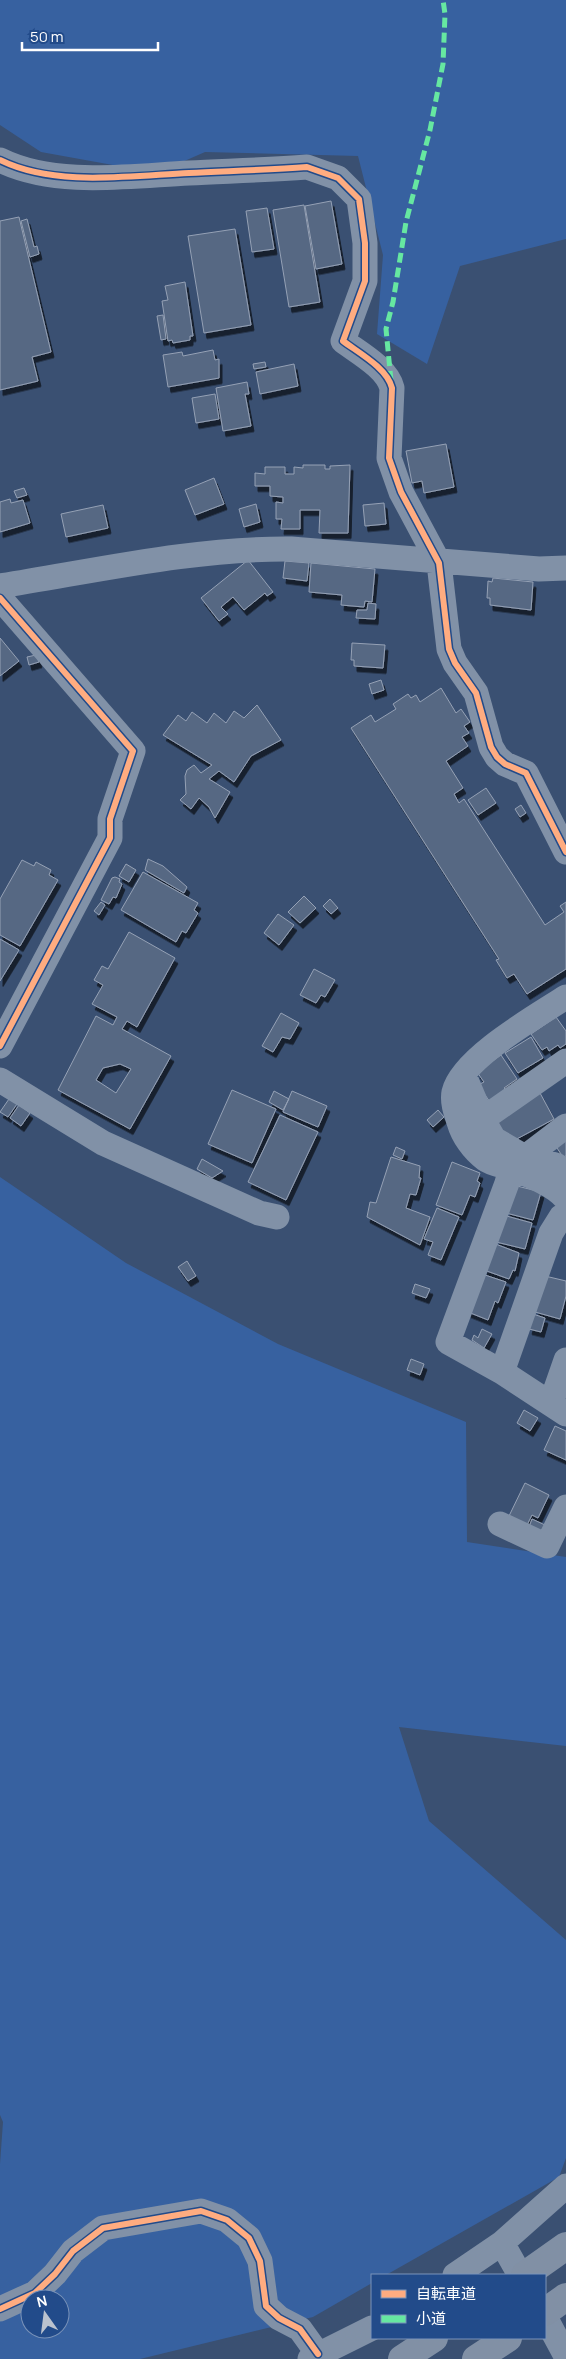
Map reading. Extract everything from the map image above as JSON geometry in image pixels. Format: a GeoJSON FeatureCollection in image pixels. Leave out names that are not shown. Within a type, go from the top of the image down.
{"type":"FeatureCollection","features":[{"type":"Feature","properties":{"kind":"highway"},"geometry":{"type":"LineString","coordinates":[[526,2274],[566,2246]]}},
{"type":"Feature","properties":{"kind":"highway"},"geometry":{"type":"LineString","coordinates":[[546,2311],[566,2296]]}},
{"type":"Feature","properties":{"kind":"highway"},"geometry":{"type":"LineString","coordinates":[[402,2359],[432,2339]]}},
{"type":"Feature","properties":{"kind":"highway"},"geometry":{"type":"LineString","coordinates":[[476,2359],[506,2339]]}},
{"type":"Feature","properties":{"kind":"street"},"geometry":{"type":"LineString","coordinates":[[0,160],[23,171],[36,174],[105,177],[307,167],[338,178],[359,199],[362,209],[365,243],[365,281],[343,341],[367,359],[390,382],[392,388],[389,458],[401,492],[439,562],[449,649],[455,663],[476,693],[494,752],[505,764],[526,773],[566,852]]}},
{"type":"Feature","properties":{"kind":"street"},"geometry":{"type":"LineString","coordinates":[[0,586],[256,548],[291,549],[539,569],[566,568]]}},
{"type":"Feature","properties":{"kind":"street"},"geometry":{"type":"LineString","coordinates":[[0,598],[133,751],[110,819],[110,838],[0,1046]]}},
{"type":"Feature","properties":{"kind":"street"},"geometry":{"type":"LineString","coordinates":[[566,997],[495,1044],[457,1083],[454,1094],[454,1106],[473,1126],[485,1159],[556,1165],[566,1172]]}},
{"type":"Feature","properties":{"kind":"street"},"geometry":{"type":"LineString","coordinates":[[473,1126],[566,1061]]}},
{"type":"Feature","properties":{"kind":"street"},"geometry":{"type":"LineString","coordinates":[[0,1080],[103,1143],[259,1213],[277,1217]]}},
{"type":"Feature","properties":{"kind":"street"},"geometry":{"type":"LineString","coordinates":[[566,1126],[518,1162],[507,1183],[448,1342],[502,1372],[558,1409],[566,1360]]}},
{"type":"Feature","properties":{"kind":"street"},"geometry":{"type":"LineString","coordinates":[[502,1372],[551,1233],[565,1214],[560,1191],[518,1162]]}},
{"type":"Feature","properties":{"kind":"street"},"geometry":{"type":"LineString","coordinates":[[500,1524],[547,1546],[566,1506]]}},
{"type":"Feature","properties":{"kind":"street"},"geometry":{"type":"LineString","coordinates":[[457,2274],[502,2243],[566,2186]]}},
{"type":"Feature","properties":{"kind":"street"},"geometry":{"type":"LineString","coordinates":[[0,2309],[35,2293],[55,2274],[73,2251],[103,2228],[201,2211],[227,2220],[249,2238],[260,2261],[266,2306],[279,2318],[300,2329],[314,2357],[371,2328]]}},
{"type":"Feature","properties":{"kind":"street"},"geometry":{"type":"LineString","coordinates":[[502,2243],[519,2274]]}},
{"type":"Feature","properties":{"kind":"street"},"geometry":{"type":"LineString","coordinates":[[546,2319],[566,2356]]}},
{"type":"Feature","properties":{"kind":"shaded area"},"geometry":{"type":"Polygon","coordinates":[[[0,0],[566,0],[566,239],[460,266],[427,364],[377,334],[383,255],[358,156],[205,152],[157,173],[41,152],[0,125],[0,0]]]}},
{"type":"Feature","properties":{"kind":"shaded area"},"geometry":{"type":"Polygon","coordinates":[[[0,1177],[126,1263],[278,1344],[466,1422],[467,1542],[566,1557],[566,1746],[399,1727],[429,1821],[566,1940],[566,2158],[559,2177],[388,2274],[371,2274],[371,2284],[313,2317],[140,2359],[0,2359],[0,2164],[3,2122],[0,2115],[0,1177]]]}},
{"type":"Feature","properties":{"kind":"building"},"geometry":{"type":"Polygon","coordinates":[[[331,201],[342,264],[316,269],[305,206],[331,201]]]}},
{"type":"Feature","properties":{"kind":"building"},"geometry":{"type":"Polygon","coordinates":[[[304,205],[320,302],[289,307],[273,210],[304,205]]]}},
{"type":"Feature","properties":{"kind":"building"},"geometry":{"type":"Polygon","coordinates":[[[267,208],[274,249],[252,252],[246,211],[267,208]]]}},
{"type":"Feature","properties":{"kind":"building"},"geometry":{"type":"Polygon","coordinates":[[[19,217],[51,352],[32,357],[38,381],[0,390],[0,221],[19,217]]]}},
{"type":"Feature","properties":{"kind":"building"},"geometry":{"type":"Polygon","coordinates":[[[27,219],[34,247],[37,246],[39,254],[30,257],[21,221],[27,219]]]}},
{"type":"Feature","properties":{"kind":"building"},"geometry":{"type":"Polygon","coordinates":[[[235,229],[251,325],[204,333],[188,236],[235,229]]]}},
{"type":"Feature","properties":{"kind":"building"},"geometry":{"type":"Polygon","coordinates":[[[185,282],[193,336],[190,336],[190,340],[173,343],[172,340],[168,341],[162,301],[168,300],[165,286],[185,282]]]}},
{"type":"Feature","properties":{"kind":"building"},"geometry":{"type":"Polygon","coordinates":[[[163,315],[166,339],[161,340],[157,316],[163,315]]]}},
{"type":"Feature","properties":{"kind":"building"},"geometry":{"type":"Polygon","coordinates":[[[213,350],[215,360],[219,359],[219,378],[168,387],[163,355],[182,352],[183,356],[213,350]]]}},
{"type":"Feature","properties":{"kind":"building"},"geometry":{"type":"Polygon","coordinates":[[[265,362],[266,367],[254,369],[253,364],[265,362]]]}},
{"type":"Feature","properties":{"kind":"building"},"geometry":{"type":"Polygon","coordinates":[[[294,364],[298,386],[260,394],[256,372],[294,364]]]}},
{"type":"Feature","properties":{"kind":"building"},"geometry":{"type":"Polygon","coordinates":[[[247,382],[249,394],[245,394],[251,426],[223,431],[216,388],[247,382]]]}},
{"type":"Feature","properties":{"kind":"building"},"geometry":{"type":"Polygon","coordinates":[[[215,394],[219,419],[196,423],[192,398],[215,394]]]}},
{"type":"Feature","properties":{"kind":"building"},"geometry":{"type":"Polygon","coordinates":[[[446,444],[454,487],[424,493],[422,481],[412,483],[406,451],[446,444]]]}},
{"type":"Feature","properties":{"kind":"building"},"geometry":{"type":"Polygon","coordinates":[[[303,465],[325,465],[325,469],[330,469],[330,466],[350,465],[348,533],[319,533],[320,510],[300,510],[300,529],[281,529],[282,519],[276,519],[276,502],[283,503],[283,497],[270,496],[270,486],[255,486],[255,473],[265,474],[265,467],[285,467],[285,474],[294,474],[294,467],[303,468],[303,465]]]}},
{"type":"Feature","properties":{"kind":"building"},"geometry":{"type":"Polygon","coordinates":[[[214,478],[224,504],[195,515],[185,490],[214,478]]]}},
{"type":"Feature","properties":{"kind":"building"},"geometry":{"type":"Polygon","coordinates":[[[24,488],[27,495],[17,498],[14,491],[24,488]]]}},
{"type":"Feature","properties":{"kind":"building"},"geometry":{"type":"Polygon","coordinates":[[[10,499],[11,503],[23,500],[30,523],[0,532],[0,502],[10,499]]]}},
{"type":"Feature","properties":{"kind":"building"},"geometry":{"type":"Polygon","coordinates":[[[384,503],[386,524],[365,526],[363,505],[384,503]]]}},
{"type":"Feature","properties":{"kind":"building"},"geometry":{"type":"Polygon","coordinates":[[[256,504],[260,522],[244,527],[239,509],[256,504]]]}},
{"type":"Feature","properties":{"kind":"building"},"geometry":{"type":"Polygon","coordinates":[[[103,505],[108,528],[66,537],[61,514],[103,505]]]}},
{"type":"Feature","properties":{"kind":"building"},"geometry":{"type":"Polygon","coordinates":[[[248,560],[273,592],[267,596],[265,593],[244,610],[233,597],[221,607],[228,614],[219,621],[201,598],[248,560]]]}},
{"type":"Feature","properties":{"kind":"building"},"geometry":{"type":"Polygon","coordinates":[[[285,561],[309,563],[307,581],[283,578],[285,561]]]}},
{"type":"Feature","properties":{"kind":"building"},"geometry":{"type":"Polygon","coordinates":[[[311,563],[375,569],[372,602],[365,601],[364,607],[341,605],[342,595],[309,592],[311,563]]]}},
{"type":"Feature","properties":{"kind":"building"},"geometry":{"type":"Polygon","coordinates":[[[493,578],[533,582],[531,610],[490,605],[490,598],[487,598],[488,581],[492,582],[493,578]]]}},
{"type":"Feature","properties":{"kind":"building"},"geometry":{"type":"Polygon","coordinates":[[[368,603],[376,604],[375,619],[356,618],[357,610],[367,610],[368,603]]]}},
{"type":"Feature","properties":{"kind":"building"},"geometry":{"type":"Polygon","coordinates":[[[0,638],[19,661],[0,676],[0,638]]]}},
{"type":"Feature","properties":{"kind":"building"},"geometry":{"type":"Polygon","coordinates":[[[352,643],[385,645],[383,668],[354,666],[354,660],[351,660],[352,643]]]}},
{"type":"Feature","properties":{"kind":"building"},"geometry":{"type":"Polygon","coordinates":[[[36,655],[39,662],[29,665],[27,657],[36,655]]]}},
{"type":"Feature","properties":{"kind":"building"},"geometry":{"type":"Polygon","coordinates":[[[381,680],[384,690],[372,694],[369,684],[381,680]]]}},
{"type":"Feature","properties":{"kind":"building"},"geometry":{"type":"Polygon","coordinates":[[[441,688],[456,713],[461,709],[470,722],[464,726],[469,733],[462,737],[468,746],[446,761],[463,788],[454,794],[459,803],[464,799],[545,925],[564,912],[560,906],[566,902],[566,969],[527,994],[514,974],[507,978],[496,960],[499,959],[351,728],[371,715],[375,722],[396,709],[393,704],[408,694],[411,698],[416,695],[420,702],[441,688]]]}},
{"type":"Feature","properties":{"kind":"building"},"geometry":{"type":"Polygon","coordinates":[[[257,705],[281,740],[251,756],[234,782],[219,771],[209,779],[230,792],[215,818],[209,807],[199,798],[191,809],[180,800],[186,794],[185,776],[187,770],[194,765],[201,773],[212,765],[163,735],[178,715],[186,721],[192,712],[207,723],[214,713],[226,723],[234,711],[244,718],[257,705]]]}},
{"type":"Feature","properties":{"kind":"building"},"geometry":{"type":"Polygon","coordinates":[[[486,788],[496,803],[478,815],[468,800],[486,788]]]}},
{"type":"Feature","properties":{"kind":"building"},"geometry":{"type":"Polygon","coordinates":[[[521,805],[526,813],[520,817],[515,809],[521,805]]]}},
{"type":"Feature","properties":{"kind":"building"},"geometry":{"type":"Polygon","coordinates":[[[148,859],[163,866],[187,887],[184,893],[145,870],[148,859]]]}},
{"type":"Feature","properties":{"kind":"building"},"geometry":{"type":"Polygon","coordinates":[[[22,860],[34,866],[36,862],[51,870],[49,875],[58,880],[20,946],[0,935],[0,899],[22,860]]]}},
{"type":"Feature","properties":{"kind":"building"},"geometry":{"type":"Polygon","coordinates":[[[126,864],[136,870],[129,882],[119,876],[126,864]]]}},
{"type":"Feature","properties":{"kind":"building"},"geometry":{"type":"Polygon","coordinates":[[[143,872],[198,903],[194,910],[198,913],[186,933],[182,931],[176,942],[121,910],[143,872]]]}},
{"type":"Feature","properties":{"kind":"building"},"geometry":{"type":"Polygon","coordinates":[[[112,878],[120,879],[119,882],[122,884],[116,898],[113,897],[109,904],[101,900],[112,878]]]}},
{"type":"Feature","properties":{"kind":"building"},"geometry":{"type":"Polygon","coordinates":[[[304,896],[316,908],[300,923],[288,912],[304,896]]]}},
{"type":"Feature","properties":{"kind":"building"},"geometry":{"type":"Polygon","coordinates":[[[330,899],[338,908],[331,914],[323,906],[330,899]]]}},
{"type":"Feature","properties":{"kind":"building"},"geometry":{"type":"Polygon","coordinates":[[[101,902],[105,905],[99,915],[94,911],[101,902]]]}},
{"type":"Feature","properties":{"kind":"building"},"geometry":{"type":"Polygon","coordinates":[[[278,914],[294,925],[279,945],[264,933],[278,914]]]}},
{"type":"Feature","properties":{"kind":"building"},"geometry":{"type":"Polygon","coordinates":[[[129,932],[175,958],[137,1027],[127,1021],[122,1029],[171,1056],[130,1129],[58,1090],[96,1016],[113,1025],[117,1017],[92,1004],[103,985],[94,980],[102,966],[108,969],[129,932]],[[120,1064],[103,1068],[96,1080],[116,1093],[131,1069],[120,1064]]]}},
{"type":"Feature","properties":{"kind":"building"},"geometry":{"type":"Polygon","coordinates":[[[0,939],[19,950],[0,981],[0,939]]]}},
{"type":"Feature","properties":{"kind":"building"},"geometry":{"type":"Polygon","coordinates":[[[314,969],[335,980],[325,997],[321,995],[316,1003],[300,995],[314,969]]]}},
{"type":"Feature","properties":{"kind":"building"},"geometry":{"type":"Polygon","coordinates":[[[281,1013],[299,1023],[290,1039],[282,1037],[273,1052],[262,1046],[281,1013]]]}},
{"type":"Feature","properties":{"kind":"building"},"geometry":{"type":"Polygon","coordinates":[[[556,1017],[566,1031],[566,1044],[560,1048],[558,1045],[549,1051],[547,1047],[542,1050],[531,1034],[556,1017]]]}},
{"type":"Feature","properties":{"kind":"building"},"geometry":{"type":"Polygon","coordinates":[[[531,1037],[543,1058],[518,1073],[505,1053],[531,1037]]]}},
{"type":"Feature","properties":{"kind":"building"},"geometry":{"type":"Polygon","coordinates":[[[501,1055],[517,1079],[504,1088],[507,1091],[490,1102],[478,1085],[484,1082],[477,1072],[501,1055]]]}},
{"type":"Feature","properties":{"kind":"building"},"geometry":{"type":"Polygon","coordinates":[[[232,1090],[276,1109],[252,1163],[208,1144],[232,1090]]]}},
{"type":"Feature","properties":{"kind":"building"},"geometry":{"type":"Polygon","coordinates":[[[274,1091],[289,1099],[283,1110],[269,1102],[274,1091]]]}},
{"type":"Feature","properties":{"kind":"building"},"geometry":{"type":"Polygon","coordinates":[[[292,1091],[327,1106],[318,1127],[283,1112],[292,1091]]]}},
{"type":"Feature","properties":{"kind":"building"},"geometry":{"type":"Polygon","coordinates":[[[540,1093],[554,1119],[513,1141],[506,1139],[494,1118],[540,1093]]]}},
{"type":"Feature","properties":{"kind":"building"},"geometry":{"type":"Polygon","coordinates":[[[9,1099],[17,1104],[8,1117],[0,1112],[9,1099]]]}},
{"type":"Feature","properties":{"kind":"building"},"geometry":{"type":"Polygon","coordinates":[[[19,1105],[30,1113],[21,1126],[10,1118],[19,1105]]]}},
{"type":"Feature","properties":{"kind":"building"},"geometry":{"type":"Polygon","coordinates":[[[438,1110],[444,1117],[433,1127],[427,1120],[438,1110]]]}},
{"type":"Feature","properties":{"kind":"building"},"geometry":{"type":"Polygon","coordinates":[[[280,1115],[318,1132],[286,1200],[248,1182],[280,1115]]]}},
{"type":"Feature","properties":{"kind":"building"},"geometry":{"type":"Polygon","coordinates":[[[566,1138],[566,1156],[563,1157],[555,1145],[566,1138]]]}},
{"type":"Feature","properties":{"kind":"building"},"geometry":{"type":"Polygon","coordinates":[[[396,1147],[405,1151],[402,1159],[393,1155],[396,1147]]]}},
{"type":"Feature","properties":{"kind":"building"},"geometry":{"type":"Polygon","coordinates":[[[391,1157],[420,1166],[419,1178],[421,1178],[416,1195],[410,1194],[406,1208],[430,1217],[420,1245],[367,1217],[370,1202],[376,1203],[391,1157]]]}},
{"type":"Feature","properties":{"kind":"building"},"geometry":{"type":"Polygon","coordinates":[[[202,1159],[223,1171],[212,1178],[197,1169],[202,1159]]]}},
{"type":"Feature","properties":{"kind":"building"},"geometry":{"type":"Polygon","coordinates":[[[452,1162],[480,1173],[477,1181],[480,1183],[475,1197],[470,1195],[462,1215],[436,1205],[452,1162]]]}},
{"type":"Feature","properties":{"kind":"building"},"geometry":{"type":"Polygon","coordinates":[[[517,1186],[541,1192],[533,1220],[506,1213],[517,1186]]]}},
{"type":"Feature","properties":{"kind":"building"},"geometry":{"type":"Polygon","coordinates":[[[437,1208],[459,1217],[441,1260],[428,1255],[433,1242],[424,1239],[437,1208]]]}},
{"type":"Feature","properties":{"kind":"building"},"geometry":{"type":"Polygon","coordinates":[[[503,1215],[532,1223],[525,1249],[496,1242],[503,1215]]]}},
{"type":"Feature","properties":{"kind":"building"},"geometry":{"type":"Polygon","coordinates":[[[493,1243],[519,1253],[515,1271],[513,1270],[509,1279],[484,1270],[493,1243]]]}},
{"type":"Feature","properties":{"kind":"building"},"geometry":{"type":"Polygon","coordinates":[[[187,1261],[196,1276],[188,1281],[178,1267],[187,1261]]]}},
{"type":"Feature","properties":{"kind":"building"},"geometry":{"type":"Polygon","coordinates":[[[482,1274],[506,1282],[498,1303],[495,1301],[488,1320],[468,1312],[482,1274]]]}},
{"type":"Feature","properties":{"kind":"building"},"geometry":{"type":"Polygon","coordinates":[[[545,1276],[566,1281],[566,1296],[560,1319],[535,1312],[545,1276]]]}},
{"type":"Feature","properties":{"kind":"building"},"geometry":{"type":"Polygon","coordinates":[[[415,1284],[430,1289],[426,1298],[412,1293],[415,1284]]]}},
{"type":"Feature","properties":{"kind":"building"},"geometry":{"type":"Polygon","coordinates":[[[533,1314],[545,1318],[541,1332],[529,1329],[533,1314]]]}},
{"type":"Feature","properties":{"kind":"building"},"geometry":{"type":"Polygon","coordinates":[[[482,1329],[492,1334],[484,1348],[472,1340],[474,1335],[478,1338],[482,1329]]]}},
{"type":"Feature","properties":{"kind":"building"},"geometry":{"type":"Polygon","coordinates":[[[411,1359],[424,1364],[420,1375],[407,1370],[411,1359]]]}},
{"type":"Feature","properties":{"kind":"building"},"geometry":{"type":"Polygon","coordinates":[[[524,1410],[538,1418],[530,1431],[517,1423],[524,1410]]]}},
{"type":"Feature","properties":{"kind":"building"},"geometry":{"type":"Polygon","coordinates":[[[555,1426],[566,1431],[566,1460],[544,1450],[555,1426]]]}},
{"type":"Feature","properties":{"kind":"building"},"geometry":{"type":"Polygon","coordinates":[[[525,1483],[549,1495],[538,1518],[532,1515],[527,1525],[509,1516],[525,1483]]]}},
{"type":"Feature","properties":{"kind":"building"},"geometry":{"type":"Polygon","coordinates":[[[532,1519],[545,1525],[541,1533],[529,1527],[532,1519]]]}},
{"type":"Feature","properties":{"kind":"marked path"},"geometry":{"type":"LineString","coordinates":[[391,381],[386,329],[393,302],[406,222],[430,130],[443,64],[445,14],[443,0]]}},
{"type":"Feature","properties":{"kind":"cycle path"},"geometry":{"type":"LineString","coordinates":[[0,160],[44,174],[92,178],[307,167],[338,178],[359,199],[365,243],[365,281],[343,341],[379,368],[392,388],[389,458],[401,492],[439,563],[449,649],[455,663],[476,693],[491,747],[497,757],[505,764],[526,773],[566,852]]}},
{"type":"Feature","properties":{"kind":"cycle path"},"geometry":{"type":"LineString","coordinates":[[0,598],[133,751],[110,819],[110,838],[0,1046]]}},
{"type":"Feature","properties":{"kind":"cycle path"},"geometry":{"type":"LineString","coordinates":[[0,2309],[35,2293],[55,2274],[73,2251],[103,2228],[201,2211],[227,2220],[249,2238],[260,2261],[266,2306],[279,2318],[300,2329],[318,2354]]}}]}
